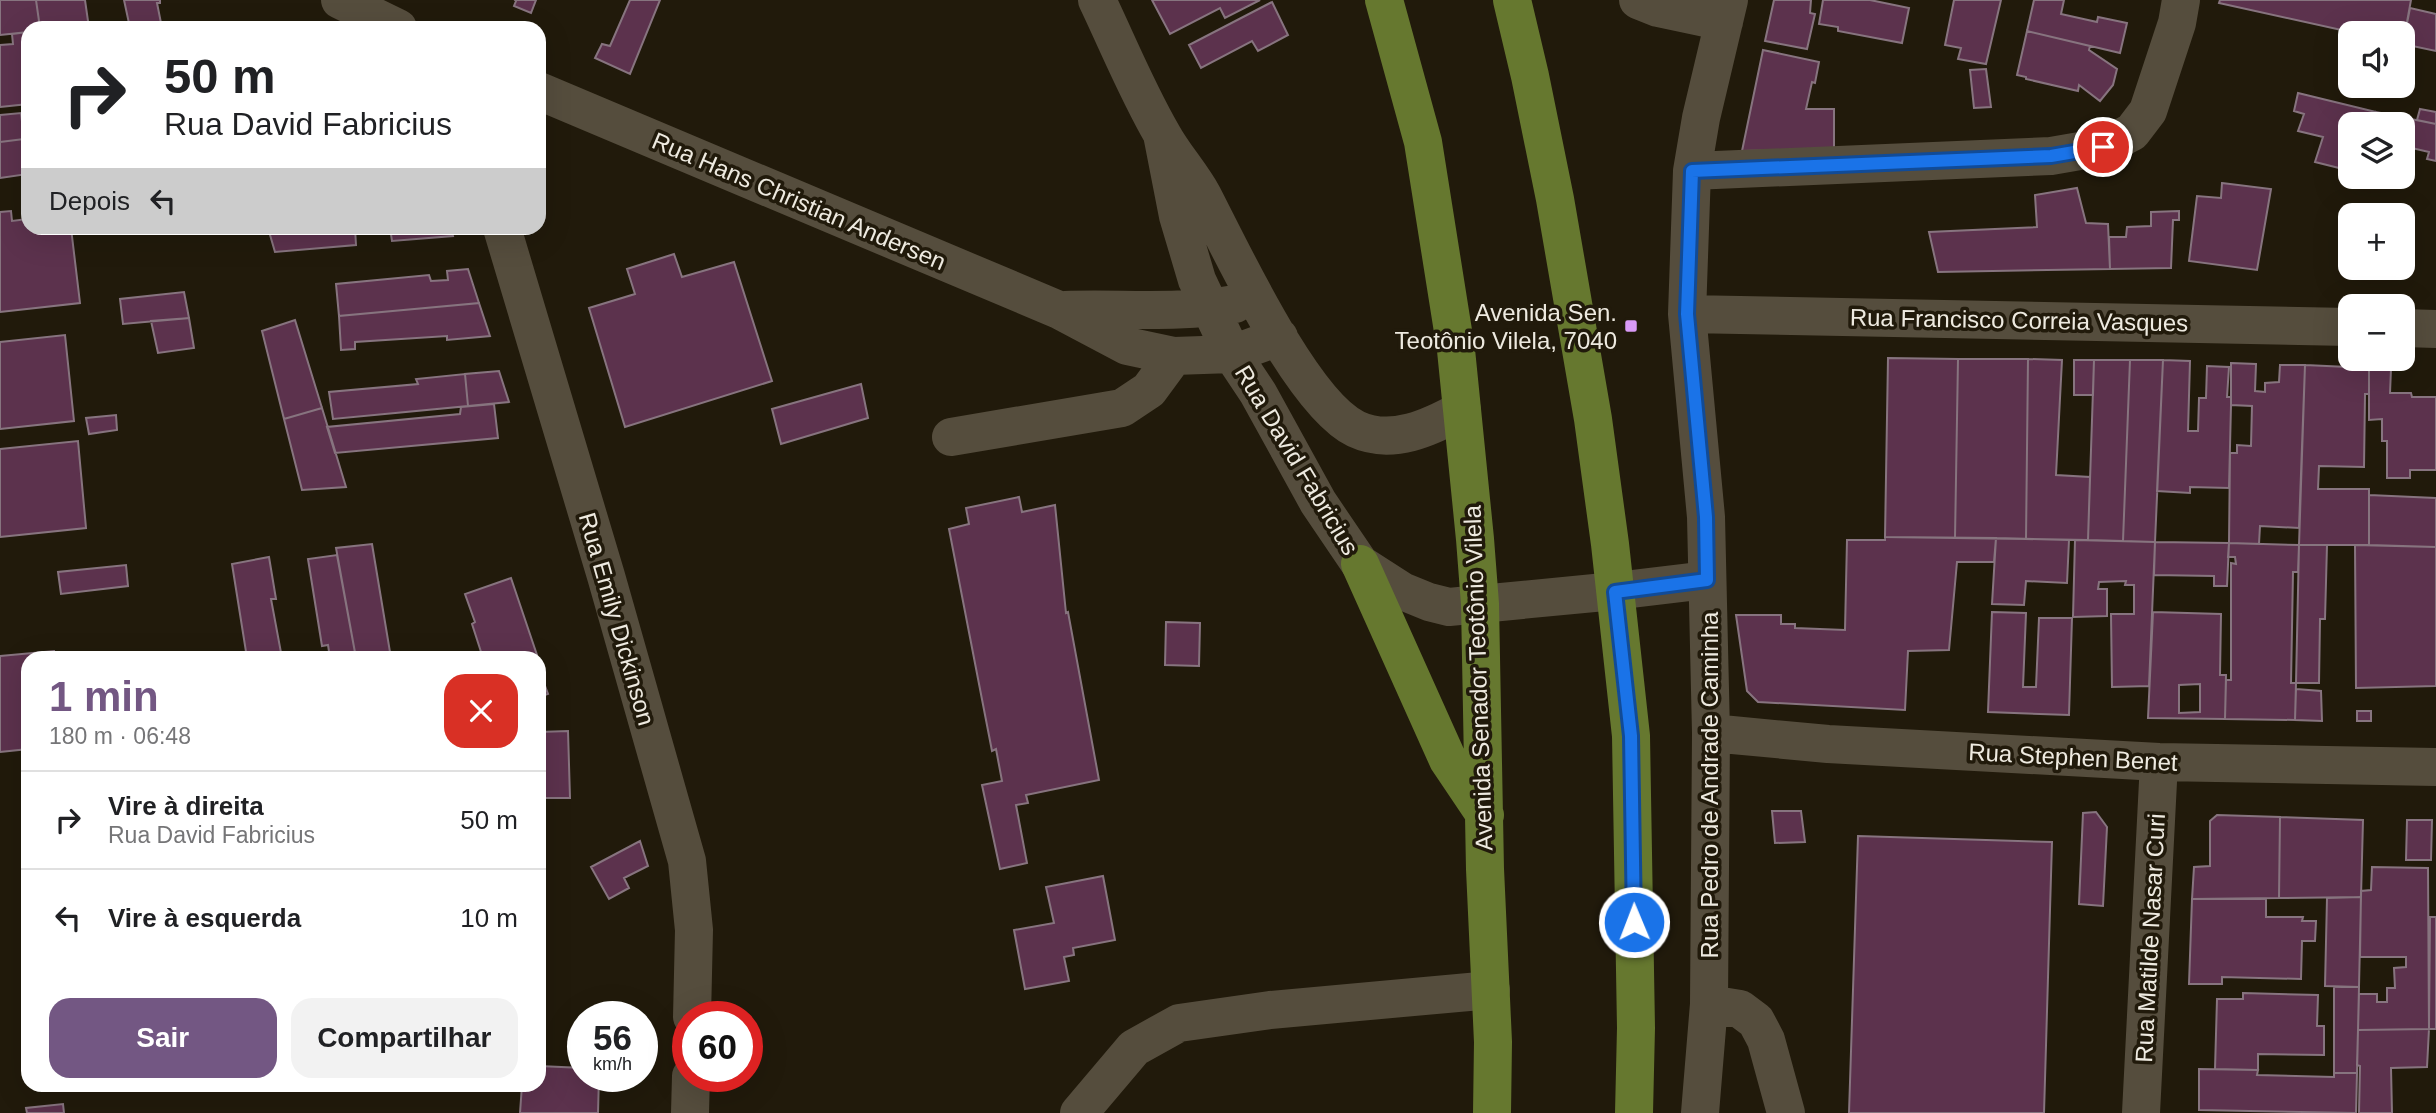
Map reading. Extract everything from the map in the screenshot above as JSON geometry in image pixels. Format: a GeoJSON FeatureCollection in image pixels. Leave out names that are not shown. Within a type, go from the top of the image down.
{"type":"FeatureCollection","features":[{"type":"Feature","properties":{"kind":"main road","name":"Avenida Senador Teotônio Vilela"},"geometry":{"type":"LineString","coordinates":[[1384,0],[1423,142],[1455,350],[1475,539],[1480,604],[1492,1113]]}},
{"type":"Feature","properties":{"kind":"main road"},"geometry":{"type":"LineString","coordinates":[[1512,0],[1555,199],[1593,419],[1631,736],[1636,1028],[1634,1113]]}},
{"type":"Feature","properties":{"kind":"main road"},"geometry":{"type":"LineString","coordinates":[[1360,564],[1448,760],[1485,815]]}},
{"type":"Feature","properties":{"kind":"street"},"geometry":{"type":"LineString","coordinates":[[340,0],[384,21]]}},
{"type":"Feature","properties":{"kind":"street","name":"Rua David Fabricius"},"geometry":{"type":"LineString","coordinates":[[1097,0],[1162,134],[1201,194],[1279,337],[1340,419],[1357,430],[1377,436],[1413,432],[1433,426],[1462,410]]}},
{"type":"Feature","properties":{"kind":"street"},"geometry":{"type":"LineString","coordinates":[[1638,0],[1658,8],[1726,11]]}},
{"type":"Feature","properties":{"kind":"street"},"geometry":{"type":"LineString","coordinates":[[1692,171],[2051,156],[2103,147],[2132,132],[2148,111],[2177,23],[2181,0]]}},
{"type":"Feature","properties":{"kind":"street","name":"Rua Pedro de Andrade Caminha"},"geometry":{"type":"LineString","coordinates":[[1700,1113],[1709,1004],[1711,733],[1706,517],[1687,314],[1692,171],[1701,118],[1726,11]]}},
{"type":"Feature","properties":{"kind":"street","name":"Rua Hans Christian Andersen"},"geometry":{"type":"LineString","coordinates":[[546,94],[1059,310],[1127,346],[1174,356],[1232,354],[1279,337]]}},
{"type":"Feature","properties":{"kind":"street","name":"Rua David Fabricius"},"geometry":{"type":"LineString","coordinates":[[1162,134],[1181,226],[1197,280],[1210,309],[1232,354],[1258,393],[1318,502],[1360,564],[1402,591],[1449,607],[1615,592],[1707,580]]}},
{"type":"Feature","properties":{"kind":"street","name":"Rua Emily Dickinson"},"geometry":{"type":"LineString","coordinates":[[504,235],[606,576],[687,861],[694,930],[692,1001]]}},
{"type":"Feature","properties":{"kind":"street","name":"Rua Hans Christian Andersen"},"geometry":{"type":"LineString","coordinates":[[1059,310],[1103,308],[1149,312],[1210,309],[1259,300]]}},
{"type":"Feature","properties":{"kind":"street","name":"Rua Francisco Correia Vasques"},"geometry":{"type":"LineString","coordinates":[[1687,314],[2338,327]]}},
{"type":"Feature","properties":{"kind":"street"},"geometry":{"type":"LineString","coordinates":[[2415,328],[2436,329]]}},
{"type":"Feature","properties":{"kind":"street"},"geometry":{"type":"LineString","coordinates":[[951,437],[1122,408],[1149,390],[1174,356]]}},
{"type":"Feature","properties":{"kind":"street","name":"Rua Stephen Benet"},"geometry":{"type":"LineString","coordinates":[[1711,733],[1828,744],[2159,762],[2436,767]]}},
{"type":"Feature","properties":{"kind":"street","name":"Rua Matilde Nasar Curi"},"geometry":{"type":"LineString","coordinates":[[2141,1113],[2159,762]]}},
{"type":"Feature","properties":{"kind":"street"},"geometry":{"type":"LineString","coordinates":[[1079,1113],[1134,1048],[1180,1023],[1270,1010],[1491,990]]}},
{"type":"Feature","properties":{"kind":"street"},"geometry":{"type":"LineString","coordinates":[[1709,1004],[1740,1009],[1756,1021],[1766,1040],[1786,1113]]}},
{"type":"Feature","properties":{"kind":"street"},"geometry":{"type":"LineString","coordinates":[[690,1113],[691,1092]]}},
{"type":"Feature","properties":{"kind":"building"},"geometry":{"type":"Polygon","coordinates":[[[0,0],[36,0],[39,21],[21,21],[21,33],[0,35],[0,0]]]}},
{"type":"Feature","properties":{"kind":"building"},"geometry":{"type":"Polygon","coordinates":[[[36,0],[85,0],[88,21],[39,21],[36,0]]]}},
{"type":"Feature","properties":{"kind":"building"},"geometry":{"type":"Polygon","coordinates":[[[124,0],[160,0],[160,3],[157,3],[161,21],[128,21],[124,0]]]}},
{"type":"Feature","properties":{"kind":"building"},"geometry":{"type":"Polygon","coordinates":[[[515,0],[536,0],[531,13],[514,6],[515,0]]]}},
{"type":"Feature","properties":{"kind":"building"},"geometry":{"type":"Polygon","coordinates":[[[630,0],[660,0],[630,74],[595,58],[602,44],[610,46],[630,0]]]}},
{"type":"Feature","properties":{"kind":"building"},"geometry":{"type":"Polygon","coordinates":[[[1152,0],[1260,0],[1225,18],[1220,8],[1170,34],[1152,0]]]}},
{"type":"Feature","properties":{"kind":"building"},"geometry":{"type":"Polygon","coordinates":[[[1774,0],[1811,0],[1810,13],[1815,14],[1807,49],[1765,41],[1774,0]]]}},
{"type":"Feature","properties":{"kind":"building"},"geometry":{"type":"Polygon","coordinates":[[[1823,0],[1870,0],[1909,8],[1902,43],[1838,31],[1838,27],[1819,24],[1823,0]]]}},
{"type":"Feature","properties":{"kind":"building"},"geometry":{"type":"Polygon","coordinates":[[[1954,0],[2001,0],[1986,64],[1958,59],[1961,48],[1945,45],[1954,0]]]}},
{"type":"Feature","properties":{"kind":"building"},"geometry":{"type":"Polygon","coordinates":[[[2034,0],[2064,0],[2061,14],[2097,22],[2098,17],[2127,23],[2120,53],[2027,31],[2034,0]]]}},
{"type":"Feature","properties":{"kind":"building"},"geometry":{"type":"Polygon","coordinates":[[[2220,0],[2411,0],[2407,21],[2338,21],[2338,29],[2219,3],[2220,0]]]}},
{"type":"Feature","properties":{"kind":"building"},"geometry":{"type":"Polygon","coordinates":[[[1272,2],[1288,35],[1258,51],[1252,41],[1201,68],[1189,45],[1272,2]]]}},
{"type":"Feature","properties":{"kind":"building"},"geometry":{"type":"Polygon","coordinates":[[[2410,8],[2436,14],[2436,51],[2415,47],[2415,21],[2407,21],[2410,8]]]}},
{"type":"Feature","properties":{"kind":"building"},"geometry":{"type":"Polygon","coordinates":[[[2027,31],[2090,46],[2089,50],[2117,69],[2113,85],[2100,101],[2079,85],[2078,91],[2017,75],[2027,31]]]}},
{"type":"Feature","properties":{"kind":"building"},"geometry":{"type":"Polygon","coordinates":[[[21,33],[21,105],[0,107],[0,45],[13,44],[12,34],[21,33]]]}},
{"type":"Feature","properties":{"kind":"building"},"geometry":{"type":"Polygon","coordinates":[[[1763,50],[1819,62],[1806,109],[1834,109],[1834,149],[1742,151],[1763,50]]]}},
{"type":"Feature","properties":{"kind":"building"},"geometry":{"type":"Polygon","coordinates":[[[1986,69],[1991,107],[1974,108],[1970,70],[1986,69]]]}},
{"type":"Feature","properties":{"kind":"building"},"geometry":{"type":"Polygon","coordinates":[[[2298,93],[2376,112],[2338,112],[2338,168],[2315,162],[2323,137],[2298,131],[2304,114],[2294,111],[2298,93]]]}},
{"type":"Feature","properties":{"kind":"building"},"geometry":{"type":"Polygon","coordinates":[[[2420,109],[2436,112],[2436,124],[2417,120],[2420,109]]]}},
{"type":"Feature","properties":{"kind":"building"},"geometry":{"type":"Polygon","coordinates":[[[21,113],[21,139],[0,142],[0,115],[21,113]]]}},
{"type":"Feature","properties":{"kind":"building"},"geometry":{"type":"Polygon","coordinates":[[[2415,120],[2436,124],[2436,161],[2427,159],[2429,152],[2415,149],[2415,120]]]}},
{"type":"Feature","properties":{"kind":"building"},"geometry":{"type":"Polygon","coordinates":[[[21,140],[21,175],[0,178],[0,142],[21,140]]]}},
{"type":"Feature","properties":{"kind":"building"},"geometry":{"type":"Polygon","coordinates":[[[2222,183],[2271,189],[2257,270],[2189,261],[2197,196],[2221,198],[2222,183]]]}},
{"type":"Feature","properties":{"kind":"building"},"geometry":{"type":"Polygon","coordinates":[[[2077,188],[2086,223],[2108,224],[2110,269],[1938,272],[1929,232],[2037,227],[2035,195],[2077,188]]]}},
{"type":"Feature","properties":{"kind":"building"},"geometry":{"type":"Polygon","coordinates":[[[11,211],[12,221],[21,220],[21,235],[72,235],[80,303],[0,312],[0,212],[11,211]]]}},
{"type":"Feature","properties":{"kind":"building"},"geometry":{"type":"Polygon","coordinates":[[[2179,211],[2179,220],[2173,220],[2171,268],[2110,269],[2109,237],[2126,237],[2127,227],[2151,226],[2151,212],[2179,211]]]}},
{"type":"Feature","properties":{"kind":"building"},"geometry":{"type":"Polygon","coordinates":[[[270,235],[355,235],[356,245],[275,252],[270,235]]]}},
{"type":"Feature","properties":{"kind":"building"},"geometry":{"type":"Polygon","coordinates":[[[391,235],[453,236],[392,241],[391,235]]]}},
{"type":"Feature","properties":{"kind":"building"},"geometry":{"type":"Polygon","coordinates":[[[674,254],[682,277],[734,262],[772,381],[625,427],[589,308],[635,294],[627,269],[674,254]]]}},
{"type":"Feature","properties":{"kind":"building"},"geometry":{"type":"Polygon","coordinates":[[[468,269],[479,303],[339,316],[336,284],[429,275],[431,281],[448,280],[447,271],[468,269]]]}},
{"type":"Feature","properties":{"kind":"building"},"geometry":{"type":"Polygon","coordinates":[[[184,292],[189,318],[123,324],[120,299],[184,292]]]}},
{"type":"Feature","properties":{"kind":"building"},"geometry":{"type":"Polygon","coordinates":[[[479,303],[490,336],[355,342],[355,349],[341,350],[339,316],[479,303]]]}},
{"type":"Feature","properties":{"kind":"building"},"geometry":{"type":"Polygon","coordinates":[[[189,318],[194,348],[158,353],[151,321],[189,318]]]}},
{"type":"Feature","properties":{"kind":"building"},"geometry":{"type":"Polygon","coordinates":[[[295,320],[322,408],[284,419],[262,331],[295,320]]]}},
{"type":"Feature","properties":{"kind":"building"},"geometry":{"type":"Polygon","coordinates":[[[65,335],[74,421],[0,429],[0,342],[65,335]]]}},
{"type":"Feature","properties":{"kind":"building"},"geometry":{"type":"Polygon","coordinates":[[[1888,358],[1958,359],[1955,538],[1885,537],[1888,358]]]}},
{"type":"Feature","properties":{"kind":"building"},"geometry":{"type":"Polygon","coordinates":[[[1958,359],[2028,359],[2026,539],[1955,538],[1958,359]]]}},
{"type":"Feature","properties":{"kind":"building"},"geometry":{"type":"Polygon","coordinates":[[[2028,359],[2062,360],[2056,475],[2090,477],[2088,540],[2026,539],[2028,359]]]}},
{"type":"Feature","properties":{"kind":"building"},"geometry":{"type":"Polygon","coordinates":[[[2074,360],[2094,360],[2093,395],[2074,395],[2074,360]]]}},
{"type":"Feature","properties":{"kind":"building"},"geometry":{"type":"Polygon","coordinates":[[[2094,360],[2130,360],[2123,541],[2088,540],[2094,360]]]}},
{"type":"Feature","properties":{"kind":"building"},"geometry":{"type":"Polygon","coordinates":[[[2130,360],[2163,360],[2155,542],[2123,541],[2130,360]]]}},
{"type":"Feature","properties":{"kind":"building"},"geometry":{"type":"Polygon","coordinates":[[[2163,360],[2190,361],[2188,431],[2198,431],[2199,398],[2206,398],[2207,366],[2229,367],[2229,488],[2190,487],[2190,493],[2157,491],[2163,360]]]}},
{"type":"Feature","properties":{"kind":"building"},"geometry":{"type":"Polygon","coordinates":[[[2231,363],[2256,364],[2255,391],[2265,392],[2265,383],[2279,382],[2280,365],[2305,365],[2299,528],[2260,526],[2259,544],[2229,543],[2230,453],[2237,453],[2237,445],[2251,446],[2252,406],[2231,405],[2231,363]]]}},
{"type":"Feature","properties":{"kind":"building"},"geometry":{"type":"Polygon","coordinates":[[[2305,365],[2338,367],[2338,371],[2369,371],[2369,394],[2365,394],[2364,467],[2319,466],[2318,489],[2369,489],[2369,545],[2299,545],[2305,365]]]}},
{"type":"Feature","properties":{"kind":"building"},"geometry":{"type":"Polygon","coordinates":[[[499,371],[509,402],[468,406],[465,374],[499,371]]]}},
{"type":"Feature","properties":{"kind":"building"},"geometry":{"type":"Polygon","coordinates":[[[2369,371],[2391,371],[2390,393],[2436,397],[2436,470],[2410,470],[2410,478],[2387,478],[2387,441],[2382,441],[2382,419],[2369,420],[2369,371]]]}},
{"type":"Feature","properties":{"kind":"building"},"geometry":{"type":"Polygon","coordinates":[[[465,374],[468,406],[333,419],[329,392],[418,384],[416,379],[465,374]]]}},
{"type":"Feature","properties":{"kind":"building"},"geometry":{"type":"Polygon","coordinates":[[[861,384],[868,418],[781,444],[772,409],[861,384]]]}},
{"type":"Feature","properties":{"kind":"building"},"geometry":{"type":"Polygon","coordinates":[[[494,404],[498,438],[335,453],[327,427],[460,414],[461,407],[494,404]]]}},
{"type":"Feature","properties":{"kind":"building"},"geometry":{"type":"Polygon","coordinates":[[[322,408],[346,487],[302,490],[284,419],[322,408]]]}},
{"type":"Feature","properties":{"kind":"building"},"geometry":{"type":"Polygon","coordinates":[[[116,415],[117,430],[89,434],[86,418],[116,415]]]}},
{"type":"Feature","properties":{"kind":"building"},"geometry":{"type":"Polygon","coordinates":[[[78,441],[86,528],[0,537],[0,449],[78,441]]]}},
{"type":"Feature","properties":{"kind":"building"},"geometry":{"type":"Polygon","coordinates":[[[2369,495],[2436,498],[2436,547],[2369,545],[2369,495]]]}},
{"type":"Feature","properties":{"kind":"building"},"geometry":{"type":"Polygon","coordinates":[[[1019,497],[1022,512],[1055,505],[1066,613],[1068,612],[1099,780],[1026,795],[1028,803],[1016,805],[1027,863],[1000,869],[982,785],[1002,781],[996,749],[992,751],[949,529],[969,524],[966,508],[1019,497]]]}},
{"type":"Feature","properties":{"kind":"building"},"geometry":{"type":"Polygon","coordinates":[[[1885,537],[1996,538],[1994,562],[1957,562],[1949,650],[1908,651],[1905,710],[1758,702],[1747,691],[1736,615],[1781,615],[1781,624],[1795,624],[1795,628],[1845,630],[1847,540],[1885,540],[1885,537]]]}},
{"type":"Feature","properties":{"kind":"building"},"geometry":{"type":"Polygon","coordinates":[[[1996,538],[2069,540],[2067,583],[2026,581],[2024,605],[1992,604],[1996,538]]]}},
{"type":"Feature","properties":{"kind":"building"},"geometry":{"type":"Polygon","coordinates":[[[2075,540],[2155,542],[2149,686],[2112,687],[2111,614],[2134,614],[2134,585],[2125,585],[2126,581],[2099,582],[2098,589],[2107,589],[2107,616],[2073,617],[2075,540]]]}},
{"type":"Feature","properties":{"kind":"building"},"geometry":{"type":"Polygon","coordinates":[[[2155,542],[2229,543],[2227,586],[2214,586],[2214,576],[2154,575],[2155,542]]]}},
{"type":"Feature","properties":{"kind":"building"},"geometry":{"type":"Polygon","coordinates":[[[2229,543],[2299,545],[2298,572],[2293,572],[2291,683],[2296,683],[2295,720],[2225,719],[2226,680],[2231,680],[2231,563],[2236,564],[2235,557],[2228,557],[2229,543]]]}},
{"type":"Feature","properties":{"kind":"building"},"geometry":{"type":"Polygon","coordinates":[[[372,544],[390,651],[355,651],[336,548],[372,544]]]}},
{"type":"Feature","properties":{"kind":"building"},"geometry":{"type":"Polygon","coordinates":[[[2299,545],[2327,545],[2325,619],[2320,619],[2319,683],[2296,683],[2299,545]]]}},
{"type":"Feature","properties":{"kind":"building"},"geometry":{"type":"Polygon","coordinates":[[[2355,545],[2436,547],[2436,686],[2356,688],[2355,545]]]}},
{"type":"Feature","properties":{"kind":"building"},"geometry":{"type":"Polygon","coordinates":[[[337,555],[355,651],[329,651],[328,645],[322,646],[308,559],[337,555]]]}},
{"type":"Feature","properties":{"kind":"building"},"geometry":{"type":"Polygon","coordinates":[[[269,557],[276,599],[271,599],[281,651],[246,651],[232,564],[269,557]]]}},
{"type":"Feature","properties":{"kind":"building"},"geometry":{"type":"Polygon","coordinates":[[[126,565],[128,586],[61,594],[58,572],[126,565]]]}},
{"type":"Feature","properties":{"kind":"building"},"geometry":{"type":"Polygon","coordinates":[[[511,578],[536,651],[481,651],[472,624],[475,622],[465,594],[511,578]]]}},
{"type":"Feature","properties":{"kind":"building"},"geometry":{"type":"Polygon","coordinates":[[[1992,612],[2026,613],[2023,687],[2036,687],[2039,618],[2072,618],[2069,715],[1988,712],[1992,612]]]}},
{"type":"Feature","properties":{"kind":"building"},"geometry":{"type":"Polygon","coordinates":[[[2153,612],[2221,614],[2220,675],[2226,675],[2225,719],[2148,718],[2153,612]],[[2200,684],[2179,685],[2179,713],[2200,712],[2200,684]]]}},
{"type":"Feature","properties":{"kind":"building"},"geometry":{"type":"Polygon","coordinates":[[[1166,622],[1200,623],[1199,666],[1165,665],[1166,622]]]}},
{"type":"Feature","properties":{"kind":"building"},"geometry":{"type":"Polygon","coordinates":[[[21,654],[21,750],[0,752],[0,656],[21,654]]]}},
{"type":"Feature","properties":{"kind":"building"},"geometry":{"type":"Polygon","coordinates":[[[2296,689],[2321,691],[2322,721],[2295,720],[2296,689]]]}},
{"type":"Feature","properties":{"kind":"building"},"geometry":{"type":"Polygon","coordinates":[[[2357,711],[2371,711],[2371,721],[2357,721],[2357,711]]]}},
{"type":"Feature","properties":{"kind":"building"},"geometry":{"type":"Polygon","coordinates":[[[568,731],[570,798],[546,798],[546,732],[568,731]]]}},
{"type":"Feature","properties":{"kind":"building"},"geometry":{"type":"Polygon","coordinates":[[[1772,811],[1801,811],[1805,842],[1775,843],[1772,811]]]}},
{"type":"Feature","properties":{"kind":"building"},"geometry":{"type":"Polygon","coordinates":[[[2096,812],[2107,827],[2103,906],[2079,904],[2083,813],[2096,812]]]}},
{"type":"Feature","properties":{"kind":"building"},"geometry":{"type":"Polygon","coordinates":[[[2217,815],[2280,817],[2279,898],[2192,899],[2194,867],[2210,866],[2210,821],[2217,815]]]}},
{"type":"Feature","properties":{"kind":"building"},"geometry":{"type":"Polygon","coordinates":[[[2280,817],[2363,820],[2361,897],[2279,898],[2280,817]]]}},
{"type":"Feature","properties":{"kind":"building"},"geometry":{"type":"Polygon","coordinates":[[[2407,820],[2432,820],[2431,860],[2406,860],[2407,820]]]}},
{"type":"Feature","properties":{"kind":"building"},"geometry":{"type":"Polygon","coordinates":[[[1858,836],[2052,842],[2044,1113],[1849,1113],[1858,836]]]}},
{"type":"Feature","properties":{"kind":"building"},"geometry":{"type":"Polygon","coordinates":[[[640,841],[648,866],[624,878],[629,888],[609,899],[591,867],[640,841]]]}},
{"type":"Feature","properties":{"kind":"building"},"geometry":{"type":"Polygon","coordinates":[[[2372,867],[2428,868],[2429,1029],[2358,1030],[2359,994],[2377,994],[2377,1002],[2387,1002],[2387,988],[2395,988],[2394,968],[2406,967],[2406,957],[2360,957],[2361,891],[2371,890],[2372,867]]]}},
{"type":"Feature","properties":{"kind":"building"},"geometry":{"type":"Polygon","coordinates":[[[1103,876],[1115,940],[1073,948],[1074,955],[1064,957],[1069,981],[1025,989],[1014,930],[1054,923],[1046,887],[1103,876]]]}},
{"type":"Feature","properties":{"kind":"building"},"geometry":{"type":"Polygon","coordinates":[[[2361,897],[2359,987],[2325,986],[2327,898],[2361,897]]]}},
{"type":"Feature","properties":{"kind":"building"},"geometry":{"type":"Polygon","coordinates":[[[2192,899],[2266,899],[2266,917],[2303,917],[2302,921],[2316,921],[2315,941],[2302,941],[2301,979],[2222,977],[2222,984],[2189,984],[2192,899]]]}},
{"type":"Feature","properties":{"kind":"building"},"geometry":{"type":"Polygon","coordinates":[[[2430,917],[2436,917],[2436,1029],[2429,1029],[2430,917]]]}},
{"type":"Feature","properties":{"kind":"building"},"geometry":{"type":"Polygon","coordinates":[[[2334,987],[2359,987],[2357,1073],[2334,1073],[2334,987]]]}},
{"type":"Feature","properties":{"kind":"building"},"geometry":{"type":"Polygon","coordinates":[[[2243,993],[2318,995],[2317,1026],[2324,1026],[2324,1055],[2258,1054],[2258,1070],[2215,1069],[2217,999],[2243,999],[2243,993]]]}},
{"type":"Feature","properties":{"kind":"building"},"geometry":{"type":"Polygon","coordinates":[[[2429,1029],[2427,1067],[2391,1068],[2392,1113],[2359,1113],[2358,1030],[2429,1029]]]}},
{"type":"Feature","properties":{"kind":"building"},"geometry":{"type":"Polygon","coordinates":[[[546,1066],[567,1067],[567,1092],[599,1092],[598,1113],[520,1113],[522,1092],[546,1092],[546,1066]]]}},
{"type":"Feature","properties":{"kind":"building"},"geometry":{"type":"Polygon","coordinates":[[[2199,1069],[2258,1070],[2257,1075],[2334,1077],[2334,1073],[2357,1073],[2356,1113],[2199,1110],[2199,1069]]]}},
{"type":"Feature","properties":{"kind":"building"},"geometry":{"type":"Polygon","coordinates":[[[63,1104],[64,1113],[27,1113],[26,1108],[63,1104]]]}},
{"type":"Feature","properties":{"kind":"place","name":"Avenida Sen. Teotônio Vilela, 7040"},"geometry":{"type":"Point","coordinates":[1631,326]}},
{"type":"Feature","properties":{"kind":"route"},"geometry":{"type":"LineString","coordinates":[[1634,922],[1631,736],[1615,592],[1707,580],[1706,517],[1687,314],[1692,171],[2051,156],[2103,147]]}}]}
